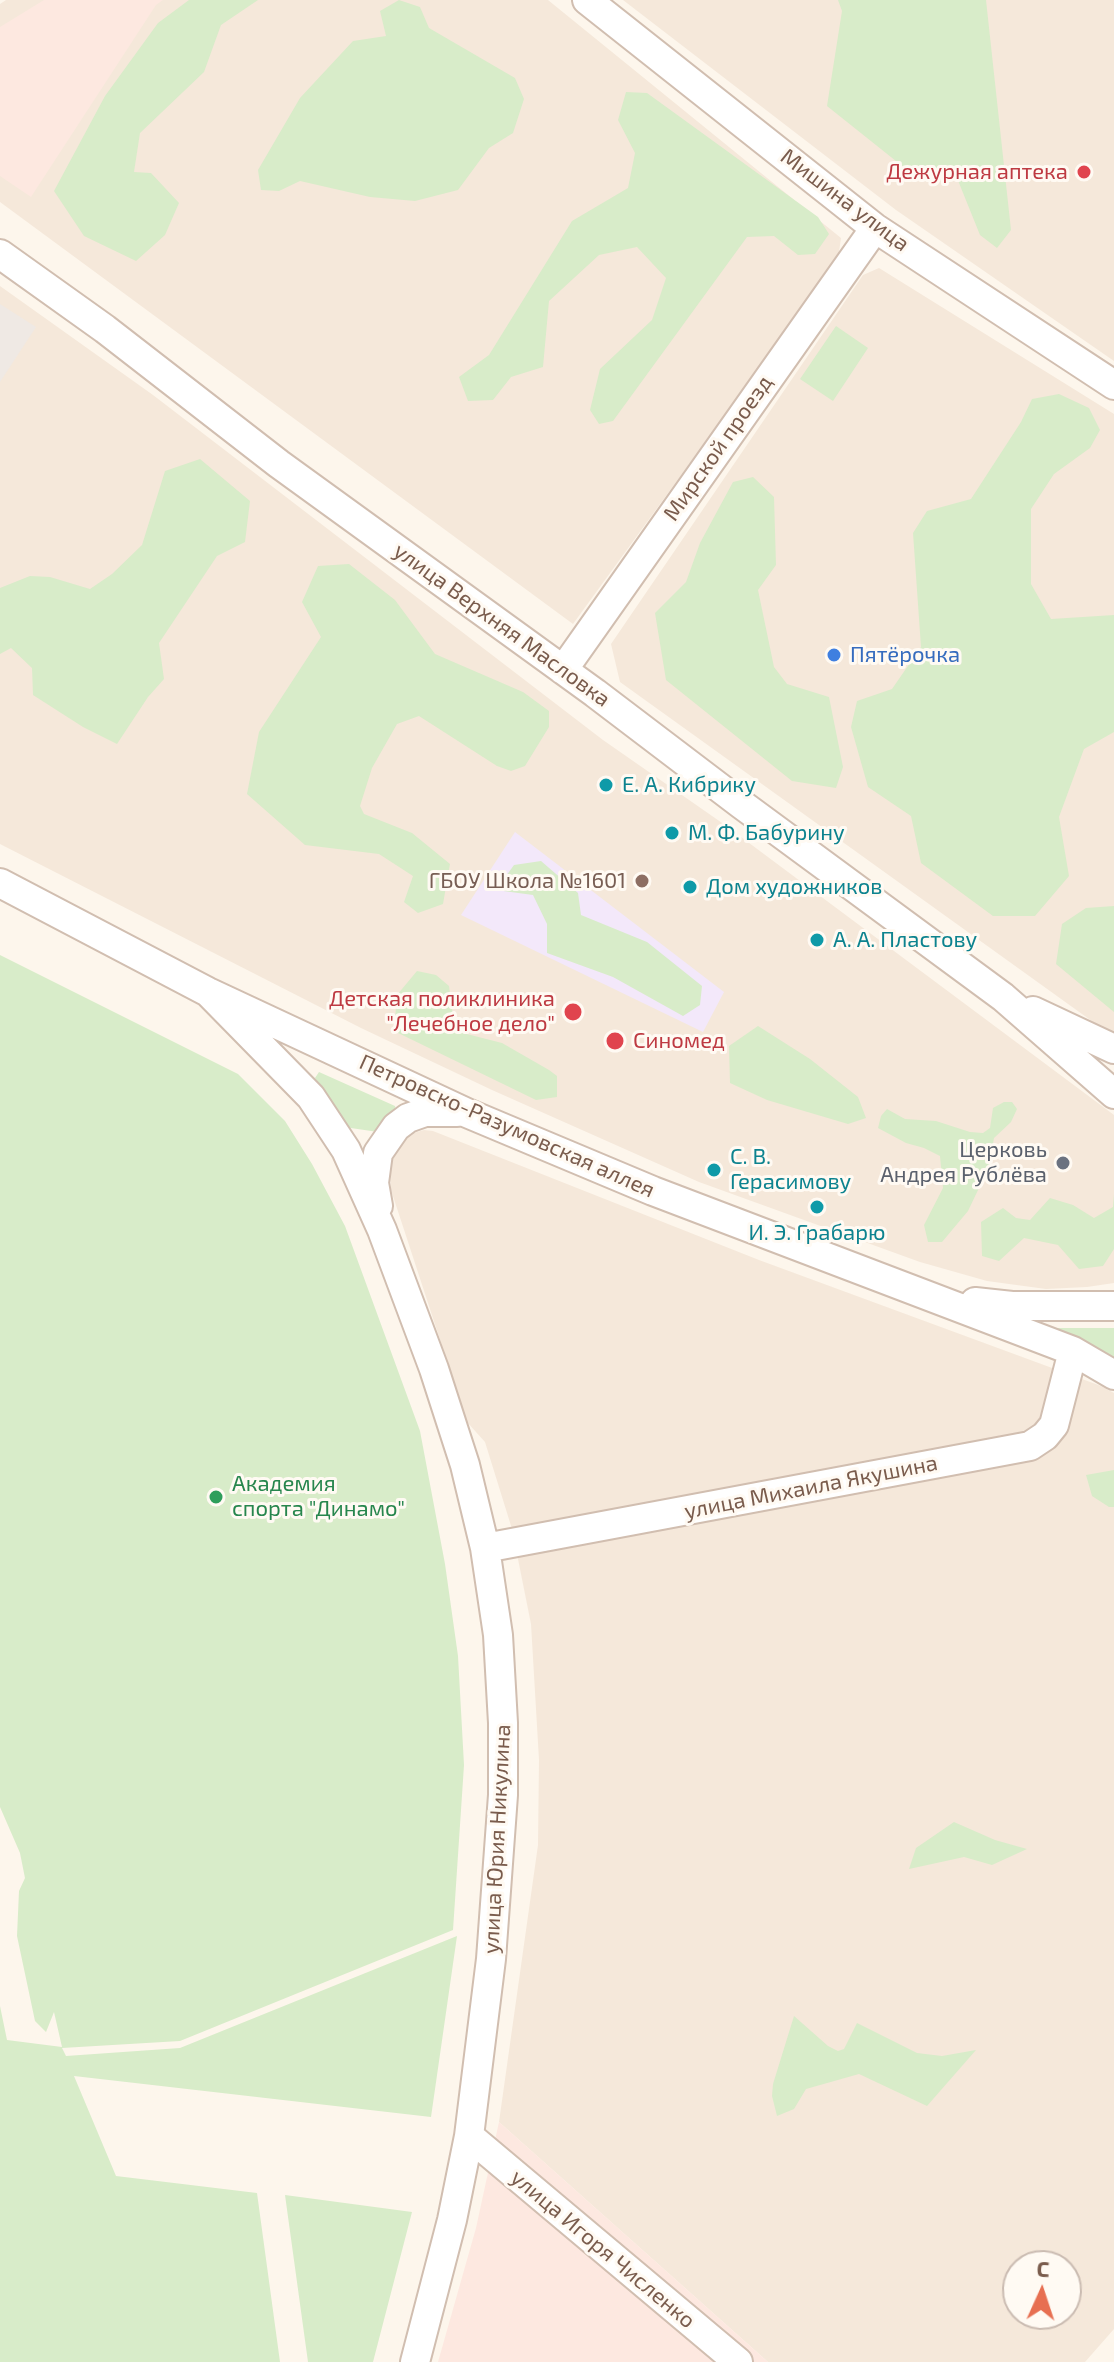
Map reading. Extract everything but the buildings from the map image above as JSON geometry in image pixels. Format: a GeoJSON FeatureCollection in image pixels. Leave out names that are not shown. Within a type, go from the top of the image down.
{"type":"FeatureCollection","features":[{"type":"Feature","properties":{"kind":"street","name":"Мишина улица"},"geometry":{"type":"LineString","coordinates":[[587,0],[875,228],[1114,385]]}},
{"type":"Feature","properties":{"kind":"street","name":"Мирской проезд"},"geometry":{"type":"LineString","coordinates":[[563,670],[875,228]]}},
{"type":"Feature","properties":{"kind":"street","name":"улица Верхняя Масловка"},"geometry":{"type":"LineString","coordinates":[[0,254],[105,329],[279,464],[563,670],[1003,997],[1114,1094]]}},
{"type":"Feature","properties":{"kind":"street","name":"Петровско-Разумовская аллея"},"geometry":{"type":"LineString","coordinates":[[0,883],[208,992],[467,1113],[666,1196],[1073,1351],[1114,1375]]}},
{"type":"Feature","properties":{"kind":"street","name":"улица Юрия Никулина"},"geometry":{"type":"LineString","coordinates":[[208,992],[279,1062],[319,1109],[346,1150],[382,1230],[434,1369],[465,1465],[485,1548],[498,1635],[503,1723],[503,1795],[491,1959],[469,2136],[442,2263],[415,2362]]}},
{"type":"Feature","properties":{"kind":"street","name":"улица Верхняя Масловка"},"geometry":{"type":"LineString","coordinates":[[1003,997],[1114,1049]]}},
{"type":"Feature","properties":{"kind":"street","name":"улица Юрия Никулина"},"geometry":{"type":"LineString","coordinates":[[382,1230],[374,1183],[378,1153],[385,1141],[396,1127],[416,1115],[443,1110],[467,1113]]}},
{"type":"Feature","properties":{"kind":"street","name":"Петровско-Разумовская аллея"},"geometry":{"type":"LineString","coordinates":[[940,1298],[1012,1306],[1114,1306]]}},
{"type":"Feature","properties":{"kind":"street","name":"улица Михаила Якушина"},"geometry":{"type":"LineString","coordinates":[[485,1548],[1030,1446],[1054,1425],[1073,1351]]}},
{"type":"Feature","properties":{"kind":"street","name":"улица Игоря Численко"},"geometry":{"type":"LineString","coordinates":[[469,2136],[738,2362]]}},
{"type":"Feature","properties":{"kind":"shaded area"},"geometry":{"type":"Polygon","coordinates":[[[6,0],[548,0],[841,238],[838,259],[573,624],[0,202],[0,4],[6,0]]]}},
{"type":"Feature","properties":{"kind":"shaded area"},"geometry":{"type":"Polygon","coordinates":[[[44,0],[163,0],[156,5],[31,197],[0,176],[0,27],[44,0]]]}},
{"type":"Feature","properties":{"kind":"shaded area"},"geometry":{"type":"Polygon","coordinates":[[[623,0],[1114,0],[1114,361],[896,210],[623,0]]]}},
{"type":"Feature","properties":{"kind":"shaded area"},"geometry":{"type":"Polygon","coordinates":[[[879,268],[1114,414],[1114,1037],[620,682],[611,644],[863,275],[879,268]]]}},
{"type":"Feature","properties":{"kind":"shaded area"},"geometry":{"type":"Polygon","coordinates":[[[0,286],[153,395],[603,740],[725,825],[1114,1115],[1114,1283],[1046,1289],[987,1281],[920,1262],[699,1182],[361,1028],[0,844],[0,286]]]}},
{"type":"Feature","properties":{"kind":"shaded area"},"geometry":{"type":"Polygon","coordinates":[[[0,304],[36,327],[0,382],[0,304]]]}},
{"type":"Feature","properties":{"kind":"shaded area"},"geometry":{"type":"Polygon","coordinates":[[[515,832],[724,992],[703,1032],[461,915],[515,832]]]}},
{"type":"Feature","properties":{"kind":"shaded area"},"geometry":{"type":"Polygon","coordinates":[[[433,1131],[759,1260],[1114,1393],[1114,2329],[1085,2362],[768,2362],[499,2122],[538,1845],[539,1760],[531,1624],[512,1529],[485,1442],[467,1422],[391,1190],[389,1156],[399,1141],[410,1134],[433,1131]]]}},
{"type":"Feature","properties":{"kind":"shaded area"},"geometry":{"type":"Polygon","coordinates":[[[499,2122],[768,2362],[438,2362],[476,2228],[499,2122]]]}},
{"type":"Feature","properties":{"kind":"green space"},"geometry":{"type":"Polygon","coordinates":[[[189,0],[258,0],[221,25],[204,72],[140,133],[134,172],[151,173],[179,203],[165,235],[136,261],[84,236],[54,191],[105,96],[158,23],[189,0]]]}},
{"type":"Feature","properties":{"kind":"green space"},"geometry":{"type":"Polygon","coordinates":[[[399,0],[420,7],[429,28],[515,78],[524,99],[513,133],[489,148],[458,190],[415,201],[370,197],[300,181],[279,191],[261,190],[258,170],[300,98],[353,41],[386,36],[380,11],[399,0]]]}},
{"type":"Feature","properties":{"kind":"green space"},"geometry":{"type":"Polygon","coordinates":[[[838,0],[986,0],[1011,230],[997,248],[980,235],[957,178],[911,173],[827,106],[842,11],[838,0]]]}},
{"type":"Feature","properties":{"kind":"green space"},"geometry":{"type":"Polygon","coordinates":[[[626,92],[647,93],[818,217],[829,234],[815,254],[798,255],[774,236],[747,237],[613,421],[599,424],[590,410],[600,369],[652,320],[666,278],[637,247],[599,255],[549,301],[543,367],[511,377],[493,400],[468,401],[459,377],[489,355],[572,221],[628,188],[635,153],[618,120],[626,92]]]}},
{"type":"Feature","properties":{"kind":"green space"},"geometry":{"type":"Polygon","coordinates":[[[836,326],[868,348],[833,401],[800,379],[836,326]]]}},
{"type":"Feature","properties":{"kind":"green space"},"geometry":{"type":"Polygon","coordinates":[[[1059,394],[1089,408],[1100,430],[1090,448],[1054,474],[1031,509],[1031,584],[1051,619],[1114,615],[1114,732],[1084,749],[1059,817],[1069,876],[1035,916],[993,916],[921,863],[911,816],[868,787],[851,727],[857,701],[892,689],[921,647],[913,533],[927,511],[971,499],[1021,422],[1032,399],[1059,394]]]}},
{"type":"Feature","properties":{"kind":"green space"},"geometry":{"type":"Polygon","coordinates":[[[200,459],[250,501],[245,542],[217,556],[159,643],[164,679],[148,697],[117,744],[83,727],[33,695],[32,668],[11,648],[0,654],[0,588],[30,576],[50,577],[90,589],[112,574],[142,545],[165,471],[200,459]]]}},
{"type":"Feature","properties":{"kind":"green space"},"geometry":{"type":"Polygon","coordinates":[[[753,477],[774,497],[776,565],[758,590],[774,667],[787,684],[829,697],[843,767],[836,788],[792,781],[666,680],[655,613],[686,582],[700,543],[733,482],[753,477]]]}},
{"type":"Feature","properties":{"kind":"green space"},"geometry":{"type":"Polygon","coordinates":[[[349,564],[395,600],[435,654],[523,692],[549,711],[549,727],[525,766],[511,771],[497,766],[419,716],[397,724],[372,768],[360,806],[364,814],[412,833],[450,864],[443,904],[418,913],[404,902],[413,876],[379,854],[305,845],[247,794],[259,732],[321,637],[302,602],[318,566],[349,564]]]}},
{"type":"Feature","properties":{"kind":"green space"},"geometry":{"type":"Polygon","coordinates":[[[541,861],[578,893],[581,915],[647,942],[702,986],[700,1005],[683,1016],[613,977],[547,953],[547,924],[533,895],[496,890],[514,865],[541,861]]]}},
{"type":"Feature","properties":{"kind":"green space"},"geometry":{"type":"Polygon","coordinates":[[[1114,906],[1114,1012],[1056,964],[1062,924],[1086,908],[1114,906]]]}},
{"type":"Feature","properties":{"kind":"green space","name":"Академия спорта \"Динамо\""},"geometry":{"type":"Polygon","coordinates":[[[0,955],[238,1074],[285,1121],[345,1226],[420,1431],[445,1564],[458,1656],[464,1765],[453,1930],[180,2041],[62,2048],[66,2056],[180,2048],[457,1936],[431,2117],[74,2076],[116,2176],[257,2193],[280,2362],[0,2362],[0,2006],[7,2040],[62,2047],[54,2012],[46,2032],[35,2021],[17,1936],[19,1891],[25,1878],[20,1853],[0,1807],[0,955]]]}},
{"type":"Feature","properties":{"kind":"green space"},"geometry":{"type":"Polygon","coordinates":[[[417,971],[436,975],[449,986],[455,1031],[502,1043],[549,1070],[557,1076],[557,1097],[536,1100],[394,1031],[397,995],[417,971]]]}},
{"type":"Feature","properties":{"kind":"green space"},"geometry":{"type":"Polygon","coordinates":[[[758,1026],[810,1059],[858,1097],[866,1118],[848,1124],[767,1100],[730,1083],[729,1046],[758,1026]]]}},
{"type":"Feature","properties":{"kind":"green space"},"geometry":{"type":"Polygon","coordinates":[[[319,1072],[395,1106],[396,1112],[378,1132],[344,1127],[315,1078],[319,1072]]]}},
{"type":"Feature","properties":{"kind":"green space"},"geometry":{"type":"Polygon","coordinates":[[[1004,1102],[1012,1102],[1017,1109],[1011,1122],[994,1138],[989,1167],[968,1211],[942,1242],[928,1242],[924,1225],[943,1188],[940,1156],[878,1128],[881,1116],[887,1109],[905,1119],[936,1121],[983,1133],[990,1128],[993,1108],[1004,1102]]]}},
{"type":"Feature","properties":{"kind":"green space"},"geometry":{"type":"Polygon","coordinates":[[[1114,1194],[1114,1249],[1103,1266],[1079,1269],[1058,1245],[1024,1238],[999,1261],[982,1256],[981,1222],[1003,1208],[1016,1218],[1030,1220],[1050,1198],[1073,1205],[1094,1218],[1113,1207],[1114,1194]]]}},
{"type":"Feature","properties":{"kind":"green space"},"geometry":{"type":"Polygon","coordinates":[[[1046,1328],[1114,1328],[1114,1361],[1046,1328]]]}},
{"type":"Feature","properties":{"kind":"green space"},"geometry":{"type":"Polygon","coordinates":[[[1114,1470],[1114,1507],[1109,1507],[1092,1496],[1086,1475],[1114,1470]]]}},
{"type":"Feature","properties":{"kind":"green space"},"geometry":{"type":"Polygon","coordinates":[[[954,1822],[995,1840],[1027,1849],[992,1865],[964,1857],[909,1869],[916,1848],[954,1822]]]}},
{"type":"Feature","properties":{"kind":"green space"},"geometry":{"type":"Polygon","coordinates":[[[794,2016],[838,2051],[844,2049],[857,2023],[917,2053],[942,2056],[976,2050],[927,2106],[859,2074],[806,2089],[794,2109],[777,2116],[772,2096],[773,2084],[794,2016]]]}},
{"type":"Feature","properties":{"kind":"green space"},"geometry":{"type":"Polygon","coordinates":[[[285,2195],[412,2212],[373,2362],[308,2362],[285,2195]]]}},
{"type":"Feature","properties":{"kind":"place","name":"Дежурная аптека"},"geometry":{"type":"Point","coordinates":[1084,172]}},
{"type":"Feature","properties":{"kind":"place","name":"Пятёрочка"},"geometry":{"type":"Point","coordinates":[834,655]}},
{"type":"Feature","properties":{"kind":"place","name":"Е. А. Кибрику"},"geometry":{"type":"Point","coordinates":[606,785]}},
{"type":"Feature","properties":{"kind":"place","name":"М. Ф. Бабурину"},"geometry":{"type":"Point","coordinates":[672,833]}},
{"type":"Feature","properties":{"kind":"place","name":"ГБОУ Школа №1601"},"geometry":{"type":"Point","coordinates":[642,881]}},
{"type":"Feature","properties":{"kind":"place","name":"Дом художников"},"geometry":{"type":"Point","coordinates":[690,887]}},
{"type":"Feature","properties":{"kind":"place","name":"А. А. Пластову"},"geometry":{"type":"Point","coordinates":[817,940]}},
{"type":"Feature","properties":{"kind":"place","name":"Детская поликлиника \"Лечебное дело\""},"geometry":{"type":"Point","coordinates":[573,1012]}},
{"type":"Feature","properties":{"kind":"place","name":"Синомед"},"geometry":{"type":"Point","coordinates":[615,1041]}},
{"type":"Feature","properties":{"kind":"place","name":"Церковь Андрея Рублёва"},"geometry":{"type":"Point","coordinates":[1063,1163]}},
{"type":"Feature","properties":{"kind":"place","name":"С. В. Герасимову"},"geometry":{"type":"Point","coordinates":[714,1170]}},
{"type":"Feature","properties":{"kind":"place","name":"И. Э. Грабарю"},"geometry":{"type":"Point","coordinates":[817,1207]}},
{"type":"Feature","properties":{"kind":"place","name":"Академия спорта \"Динамо\""},"geometry":{"type":"Point","coordinates":[216,1497]}}]}
